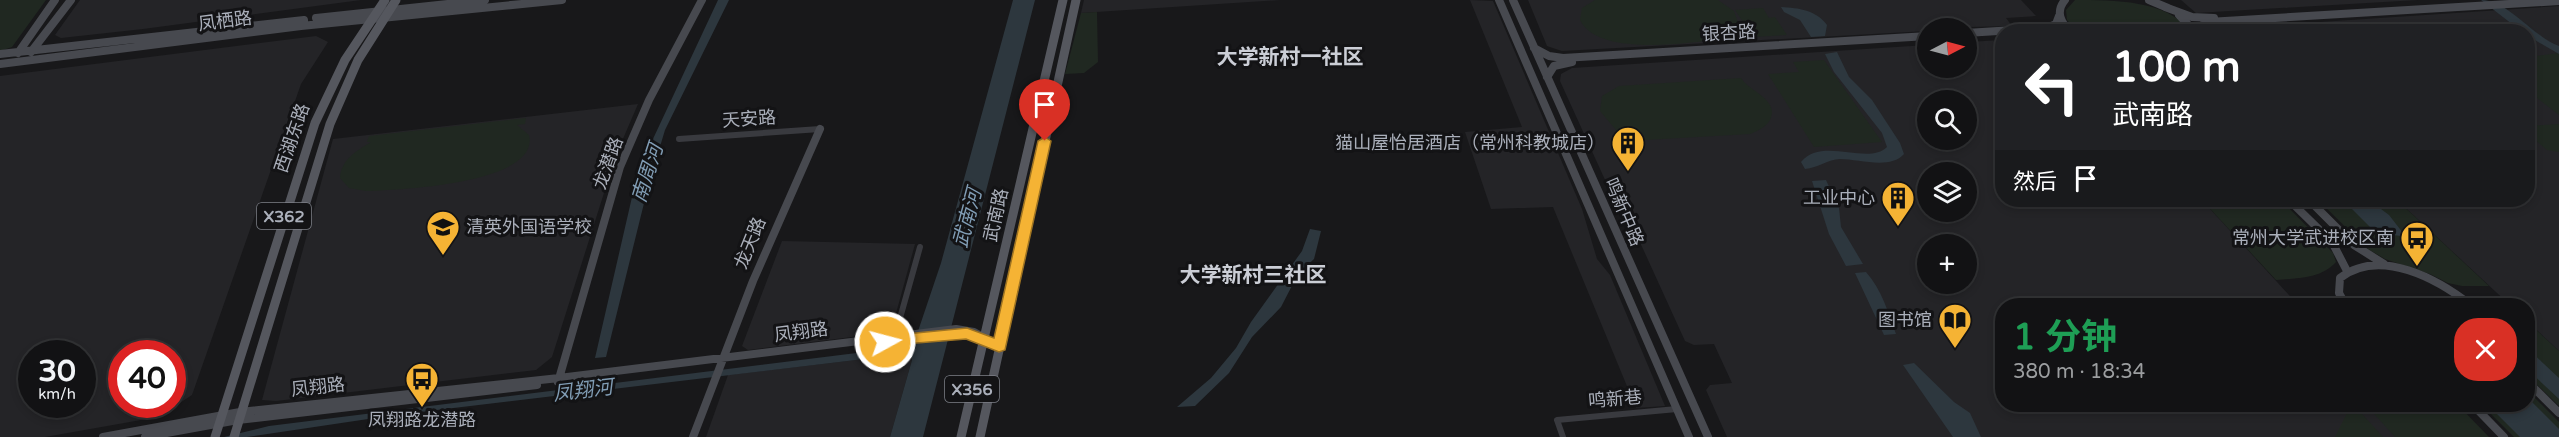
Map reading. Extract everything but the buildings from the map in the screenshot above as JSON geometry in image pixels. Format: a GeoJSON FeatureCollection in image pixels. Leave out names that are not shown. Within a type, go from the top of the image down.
{"type":"FeatureCollection","features":[{"type":"Feature","properties":{"kind":"main road","name":"西湖东路"},"geometry":{"type":"LineString","coordinates":[[235,435],[326,128],[354,62],[385,0]]}},
{"type":"Feature","properties":{"kind":"main road","name":"西湖东路"},"geometry":{"type":"LineString","coordinates":[[215,437],[309,132],[341,63],[379,14],[396,0]]}},
{"type":"Feature","properties":{"kind":"main road","name":"武南路"},"geometry":{"type":"LineString","coordinates":[[961,437],[1063,0]]}},
{"type":"Feature","properties":{"kind":"main road","name":"武南路"},"geometry":{"type":"LineString","coordinates":[[980,437],[1076,0]]}},
{"type":"Feature","properties":{"kind":"street"},"geometry":{"type":"LineString","coordinates":[[15,62],[18,52],[56,0]]}},
{"type":"Feature","properties":{"kind":"street"},"geometry":{"type":"LineString","coordinates":[[15,62],[34,50],[71,0]]}},
{"type":"Feature","properties":{"kind":"street","name":"凤栖路"},"geometry":{"type":"LineString","coordinates":[[0,64],[484,0]]}},
{"type":"Feature","properties":{"kind":"street","name":"凤栖路"},"geometry":{"type":"LineString","coordinates":[[0,54],[379,14],[562,0]]}},
{"type":"Feature","properties":{"kind":"street","name":"龙潜路"},"geometry":{"type":"LineString","coordinates":[[559,380],[620,167],[649,100],[702,0]]}},
{"type":"Feature","properties":{"kind":"street","name":"鸣新中路"},"geometry":{"type":"LineString","coordinates":[[1499,0],[1689,437]]}},
{"type":"Feature","properties":{"kind":"street","name":"鸣新中路"},"geometry":{"type":"LineString","coordinates":[[1513,0],[1708,437]]}},
{"type":"Feature","properties":{"kind":"street"},"geometry":{"type":"LineString","coordinates":[[2056,24],[2059,8],[2065,0]]}},
{"type":"Feature","properties":{"kind":"street"},"geometry":{"type":"LineString","coordinates":[[2149,0],[2178,13],[2206,18],[2559,1]]}},
{"type":"Feature","properties":{"kind":"street"},"geometry":{"type":"LineString","coordinates":[[2500,3],[2522,0]]}},
{"type":"Feature","properties":{"kind":"street"},"geometry":{"type":"LineString","coordinates":[[2204,24],[2482,4]]}},
{"type":"Feature","properties":{"kind":"street"},"geometry":{"type":"LineString","coordinates":[[2165,7],[2190,24]]}},
{"type":"Feature","properties":{"kind":"street"},"geometry":{"type":"LineString","coordinates":[[2059,16],[2064,24]]}},
{"type":"Feature","properties":{"kind":"street"},"geometry":{"type":"LineString","coordinates":[[1977,34],[1995,33]]}},
{"type":"Feature","properties":{"kind":"street"},"geometry":{"type":"LineString","coordinates":[[1977,35],[1995,35]]}},
{"type":"Feature","properties":{"kind":"street","name":"银杏路"},"geometry":{"type":"LineString","coordinates":[[1534,48],[1549,56],[1563,58],[1917,39]]}},
{"type":"Feature","properties":{"kind":"street","name":"银杏路"},"geometry":{"type":"LineString","coordinates":[[1547,77],[1554,66],[1565,62],[1917,39]]}},
{"type":"Feature","properties":{"kind":"street","name":"天安路"},"geometry":{"type":"LineString","coordinates":[[679,139],[820,129]]}},
{"type":"Feature","properties":{"kind":"street","name":"龙天路"},"geometry":{"type":"LineString","coordinates":[[693,437],[714,376],[776,222],[820,129]]}},
{"type":"Feature","properties":{"kind":"street"},"geometry":{"type":"LineString","coordinates":[[2296,207],[2345,258],[2347,271]]}},
{"type":"Feature","properties":{"kind":"street"},"geometry":{"type":"LineString","coordinates":[[2316,207],[2354,245],[2390,267]]}},
{"type":"Feature","properties":{"kind":"street"},"geometry":{"type":"LineString","coordinates":[[895,336],[920,247]]}},
{"type":"Feature","properties":{"kind":"street"},"geometry":{"type":"LineString","coordinates":[[2341,298],[2338,293],[2338,283],[2347,271],[2360,266],[2390,267],[2429,278],[2463,298]]}},
{"type":"Feature","properties":{"kind":"street","name":"凤翔路"},"geometry":{"type":"LineString","coordinates":[[103,437],[239,416],[967,331],[999,346]]}},
{"type":"Feature","properties":{"kind":"street","name":"凤翔路"},"geometry":{"type":"LineString","coordinates":[[721,361],[895,336],[908,337]]}},
{"type":"Feature","properties":{"kind":"street"},"geometry":{"type":"LineString","coordinates":[[2535,389],[2559,413]]}},
{"type":"Feature","properties":{"kind":"street","name":"鸣新巷"},"geometry":{"type":"LineString","coordinates":[[1563,437],[1557,420],[1677,409]]}},
{"type":"Feature","properties":{"kind":"street"},"geometry":{"type":"LineString","coordinates":[[2480,412],[2504,437]]}},
{"type":"Feature","properties":{"kind":"street","name":"凤翔路"},"geometry":{"type":"LineString","coordinates":[[145,437],[220,419]]}},
{"type":"Feature","properties":{"kind":"shaded area"},"geometry":{"type":"Polygon","coordinates":[[[0,0],[46,0],[12,47],[0,51],[0,0]]]}},
{"type":"Feature","properties":{"kind":"shaded area"},"geometry":{"type":"Polygon","coordinates":[[[80,0],[361,0],[143,29],[61,38],[55,35],[80,0]]]}},
{"type":"Feature","properties":{"kind":"shaded area"},"geometry":{"type":"Polygon","coordinates":[[[1084,0],[1280,0],[1081,13],[1084,0]]]}},
{"type":"Feature","properties":{"kind":"shaded area"},"geometry":{"type":"Polygon","coordinates":[[[1470,0],[1493,1],[1582,209],[1597,259],[1610,275],[1665,406],[1636,408],[1553,207],[1491,209],[1465,132],[1522,127],[1470,0]]]}},
{"type":"Feature","properties":{"kind":"shaded area"},"geometry":{"type":"Polygon","coordinates":[[[1528,0],[2021,0],[2036,16],[2006,18],[2010,24],[1995,24],[1995,26],[1977,27],[1977,18],[1917,18],[1917,32],[1562,51],[1547,46],[1528,0]]]}},
{"type":"Feature","properties":{"kind":"shaded area"},"geometry":{"type":"Polygon","coordinates":[[[1595,0],[1718,0],[1734,11],[1738,23],[1732,33],[1718,39],[1664,45],[1622,43],[1604,39],[1589,31],[1580,20],[1582,8],[1595,0]]]}},
{"type":"Feature","properties":{"kind":"shaded area"},"geometry":{"type":"Polygon","coordinates":[[[2075,0],[2106,0],[2154,8],[2168,13],[2183,24],[2071,24],[2067,20],[2066,10],[2075,0]]]}},
{"type":"Feature","properties":{"kind":"shaded area"},"geometry":{"type":"Polygon","coordinates":[[[2181,0],[2418,0],[2196,13],[2181,0]]]}},
{"type":"Feature","properties":{"kind":"shaded area"},"geometry":{"type":"Polygon","coordinates":[[[2559,6],[2559,351],[2535,329],[2535,298],[2502,298],[2405,207],[2535,207],[2535,24],[2291,24],[2559,6]]]}},
{"type":"Feature","properties":{"kind":"shaded area"},"geometry":{"type":"Polygon","coordinates":[[[1763,8],[1769,18],[1775,17],[1787,35],[1753,37],[1735,10],[1763,8]]]}},
{"type":"Feature","properties":{"kind":"shaded area"},"geometry":{"type":"Polygon","coordinates":[[[1097,12],[1098,62],[1084,73],[1065,74],[1081,13],[1097,12]]]}},
{"type":"Feature","properties":{"kind":"shaded area"},"geometry":{"type":"Polygon","coordinates":[[[316,36],[328,42],[301,84],[192,395],[186,399],[186,340],[108,340],[108,418],[152,418],[45,437],[0,437],[0,76],[316,36]]]}},
{"type":"Feature","properties":{"kind":"shaded area"},"geometry":{"type":"Polygon","coordinates":[[[1995,40],[1995,207],[2208,207],[2292,298],[1995,298],[1995,412],[2396,412],[2419,437],[1727,437],[1706,390],[1710,385],[1732,383],[1714,344],[1694,345],[1685,341],[1618,194],[1606,182],[1560,81],[1561,74],[1572,68],[1917,46],[1917,78],[1977,78],[1977,41],[1995,40]]]}},
{"type":"Feature","properties":{"kind":"shaded area"},"geometry":{"type":"Polygon","coordinates":[[[2559,53],[2559,115],[2535,96],[2535,56],[2559,53]]]}},
{"type":"Feature","properties":{"kind":"shaded area"},"geometry":{"type":"Polygon","coordinates":[[[1824,60],[1882,142],[1814,147],[1768,74],[1799,72],[1793,62],[1824,60]]]}},
{"type":"Feature","properties":{"kind":"shaded area"},"geometry":{"type":"Polygon","coordinates":[[[1741,78],[1771,106],[1770,120],[1759,130],[1750,134],[1645,140],[1616,130],[1600,111],[1602,96],[1619,86],[1741,78]]]}},
{"type":"Feature","properties":{"kind":"shaded area","name":"清英外国语学校"},"geometry":{"type":"Polygon","coordinates":[[[638,104],[616,155],[552,357],[536,370],[276,401],[262,400],[333,139],[638,104]]]}},
{"type":"Feature","properties":{"kind":"shaded area"},"geometry":{"type":"Polygon","coordinates":[[[526,118],[525,124],[517,125],[529,135],[527,151],[513,164],[491,174],[434,186],[366,191],[349,188],[340,178],[346,161],[371,142],[367,142],[369,136],[526,118]]]}},
{"type":"Feature","properties":{"kind":"shaded area"},"geometry":{"type":"Polygon","coordinates":[[[2559,124],[2559,152],[2547,150],[2535,140],[2535,126],[2559,124]]]}},
{"type":"Feature","properties":{"kind":"shaded area"},"geometry":{"type":"Polygon","coordinates":[[[2208,207],[2288,207],[2333,253],[2336,262],[2323,272],[2300,278],[2276,280],[2208,207]]]}},
{"type":"Feature","properties":{"kind":"shaded area"},"geometry":{"type":"Polygon","coordinates":[[[2325,207],[2404,207],[2489,286],[2462,286],[2448,283],[2430,274],[2385,259],[2368,249],[2325,207]]]}},
{"type":"Feature","properties":{"kind":"shaded area"},"geometry":{"type":"Polygon","coordinates":[[[782,241],[915,244],[892,328],[884,333],[748,350],[742,346],[782,241]]]}},
{"type":"Feature","properties":{"kind":"shaded area"},"geometry":{"type":"Polygon","coordinates":[[[2535,329],[2559,351],[2559,406],[2535,383],[2535,329]]]}},
{"type":"Feature","properties":{"kind":"shaded area"},"geometry":{"type":"Polygon","coordinates":[[[906,354],[911,356],[912,360],[890,437],[706,437],[728,375],[906,354]]]}},
{"type":"Feature","properties":{"kind":"shaded area"},"geometry":{"type":"Polygon","coordinates":[[[2535,398],[2559,422],[2559,437],[2514,437],[2489,412],[2535,412],[2535,398]]]}},
{"type":"Feature","properties":{"kind":"shaded area"},"geometry":{"type":"Polygon","coordinates":[[[2348,412],[2360,412],[2383,437],[2335,437],[2348,412]]]}},
{"type":"Feature","properties":{"kind":"shaded area"},"geometry":{"type":"Polygon","coordinates":[[[2372,412],[2465,412],[2489,437],[2395,437],[2372,412]]]}},
{"type":"Feature","properties":{"kind":"water","name":"南周河"},"geometry":{"type":"Polygon","coordinates":[[[718,0],[729,0],[665,130],[649,183],[606,357],[595,358],[638,171],[718,0]]]}},
{"type":"Feature","properties":{"kind":"water"},"geometry":{"type":"Polygon","coordinates":[[[1013,0],[1035,0],[923,437],[890,437],[912,360],[911,356],[906,354],[395,415],[247,437],[224,437],[269,426],[913,346],[941,263],[1013,0]]]}},
{"type":"Feature","properties":{"kind":"water"},"geometry":{"type":"Polygon","coordinates":[[[2481,0],[2501,6],[2525,24],[2512,24],[2481,0]]]}},
{"type":"Feature","properties":{"kind":"water"},"geometry":{"type":"Polygon","coordinates":[[[1781,7],[1801,9],[1818,16],[1827,25],[1825,36],[1811,37],[1800,20],[1784,12],[1781,7]]]}},
{"type":"Feature","properties":{"kind":"water"},"geometry":{"type":"Polygon","coordinates":[[[2535,32],[2559,46],[2559,54],[2535,40],[2535,32]]]}},
{"type":"Feature","properties":{"kind":"water"},"geometry":{"type":"Polygon","coordinates":[[[1837,52],[1849,77],[1872,100],[1900,143],[1904,154],[1898,159],[1883,163],[1836,159],[1805,169],[1801,162],[1821,151],[1868,154],[1879,152],[1887,147],[1882,133],[1834,72],[1825,54],[1837,52]]]}},
{"type":"Feature","properties":{"kind":"water"},"geometry":{"type":"Polygon","coordinates":[[[1826,180],[1839,208],[1841,227],[1863,264],[1846,266],[1829,234],[1812,181],[1826,180]]]}},
{"type":"Feature","properties":{"kind":"water"},"geometry":{"type":"Polygon","coordinates":[[[2350,207],[2378,207],[2389,215],[2403,233],[2401,236],[2376,233],[2350,207]]]}},
{"type":"Feature","properties":{"kind":"water"},"geometry":{"type":"Polygon","coordinates":[[[1310,229],[1321,231],[1314,259],[1298,274],[1281,307],[1252,337],[1229,373],[1195,406],[1177,407],[1211,378],[1236,348],[1251,322],[1302,251],[1310,229]]]}},
{"type":"Feature","properties":{"kind":"water"},"geometry":{"type":"Polygon","coordinates":[[[1866,272],[1880,294],[1896,334],[1884,335],[1855,273],[1866,272]]]}},
{"type":"Feature","properties":{"kind":"water"},"geometry":{"type":"Polygon","coordinates":[[[2535,356],[2559,378],[2559,399],[2535,377],[2535,356]]]}},
{"type":"Feature","properties":{"kind":"water"},"geometry":{"type":"Polygon","coordinates":[[[1914,363],[1954,402],[1970,413],[1981,437],[1953,437],[1903,365],[1914,363]]]}},
{"type":"Feature","properties":{"kind":"water"},"geometry":{"type":"Polygon","coordinates":[[[2535,405],[2559,429],[2559,437],[2520,437],[2495,412],[2535,412],[2535,405]]]}},
{"type":"Feature","properties":{"kind":"place","name":"猫山屋怡居酒店（常州科教城店）"},"geometry":{"type":"Point","coordinates":[1628,172]}},
{"type":"Feature","properties":{"kind":"place","name":"工业中心"},"geometry":{"type":"Point","coordinates":[1898,227]}},
{"type":"Feature","properties":{"kind":"place","name":"清英外国语学校"},"geometry":{"type":"Point","coordinates":[443,256]}},
{"type":"Feature","properties":{"kind":"place","name":"常州大学武进校区南"},"geometry":{"type":"Point","coordinates":[2417,267]}},
{"type":"Feature","properties":{"kind":"place","name":"图书馆"},"geometry":{"type":"Point","coordinates":[1955,349]}},
{"type":"Feature","properties":{"kind":"place","name":"凤翔路龙潜路"},"geometry":{"type":"Point","coordinates":[422,408]}},
{"type":"Feature","properties":{"kind":"district","name":"大学新村一社区"},"geometry":{"type":"Point","coordinates":[1290,57]}},
{"type":"Feature","properties":{"kind":"district","name":"大学新村三社区"},"geometry":{"type":"Point","coordinates":[1253,275]}},
{"type":"Feature","properties":{"kind":"route"},"geometry":{"type":"LineString","coordinates":[[885,342],[967,333],[999,346],[1045,141]]}},
{"type":"Feature","properties":{"kind":"water label","name":"武南河"},"geometry":{"type":"Point","coordinates":[967,218]}},
{"type":"Feature","properties":{"kind":"water label","name":"凤翔河"},"geometry":{"type":"Point","coordinates":[583,390]}}]}
